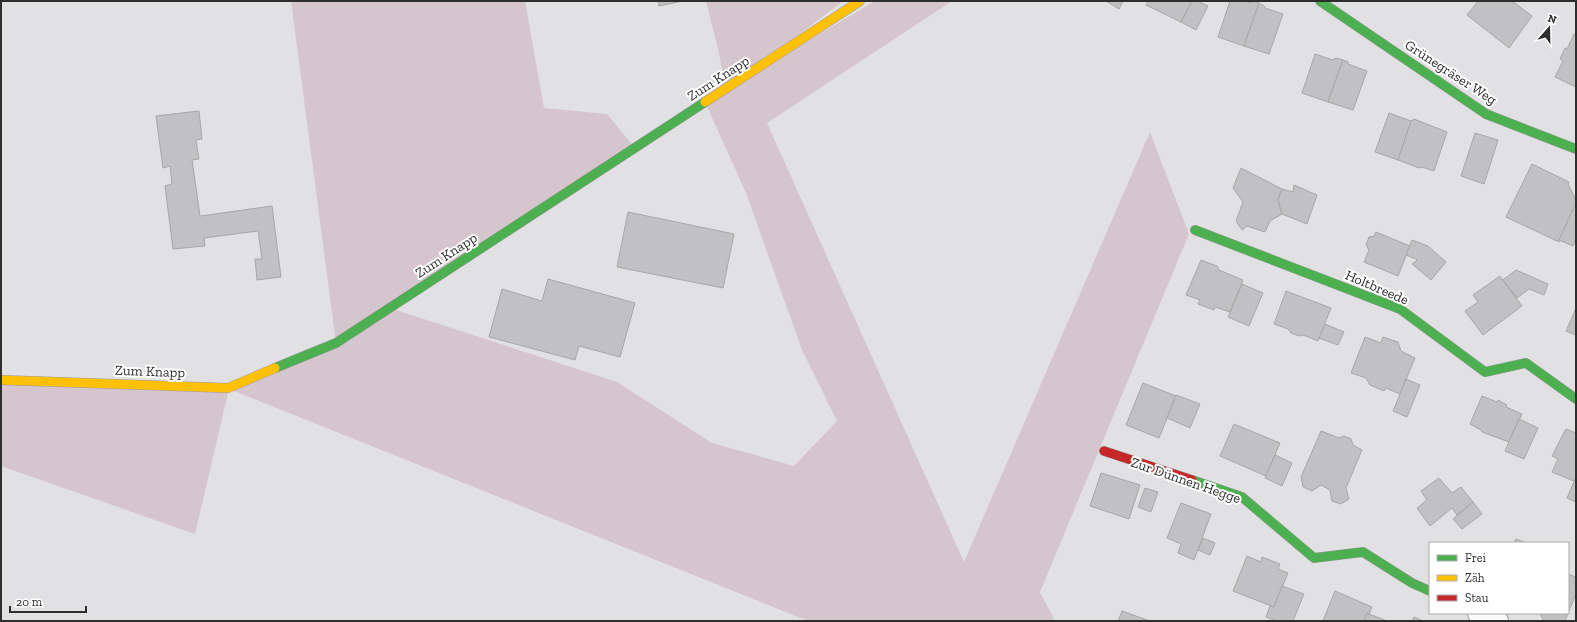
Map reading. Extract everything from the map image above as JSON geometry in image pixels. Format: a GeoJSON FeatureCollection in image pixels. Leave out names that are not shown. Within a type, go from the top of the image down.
{"type":"FeatureCollection","features":[{"type":"Feature","properties":{"kind":"street","name":"Zum Knapp"},"geometry":{"type":"LineString","coordinates":[[1,380],[228,388],[336,343],[860,1]]}},
{"type":"Feature","properties":{"kind":"street","name":"Grünegräser Weg"},"geometry":{"type":"LineString","coordinates":[[1320,1],[1486,114],[1576,149]]}},
{"type":"Feature","properties":{"kind":"street","name":"Holtbreede"},"geometry":{"type":"LineString","coordinates":[[1195,230],[1400,309],[1485,372],[1526,363],[1576,399]]}},
{"type":"Feature","properties":{"kind":"street","name":"Zur Dünnen Hegge"},"geometry":{"type":"LineString","coordinates":[[1104,452],[1242,497],[1314,558],[1363,552],[1412,583],[1429,591]]}},
{"type":"Feature","properties":{"kind":"street"},"geometry":{"type":"LineString","coordinates":[[1482,614],[1497,621]]}},
{"type":"Feature","properties":{"kind":"shaded area"},"geometry":{"type":"Polygon","coordinates":[[[291,1],[525,1],[544,108],[607,114],[635,148],[390,308],[617,382],[712,443],[794,466],[837,421],[802,350],[746,193],[705,102],[726,89],[706,1],[843,1],[730,87],[875,1],[952,1],[767,123],[964,562],[1150,132],[1189,234],[1040,592],[1055,621],[808,621],[229,389],[195,534],[1,466],[1,380],[228,388],[336,343],[291,1]]]}},
{"type":"Feature","properties":{"kind":"building"},"geometry":{"type":"Polygon","coordinates":[[[658,1],[683,1],[659,6],[658,1]]]}},
{"type":"Feature","properties":{"kind":"building"},"geometry":{"type":"Polygon","coordinates":[[[1106,1],[1123,1],[1119,9],[1106,1]]]}},
{"type":"Feature","properties":{"kind":"building"},"geometry":{"type":"Polygon","coordinates":[[[1148,1],[1192,1],[1181,22],[1146,5],[1148,1]]]}},
{"type":"Feature","properties":{"kind":"building"},"geometry":{"type":"Polygon","coordinates":[[[1192,1],[1197,1],[1208,6],[1196,30],[1181,22],[1192,1]]]}},
{"type":"Feature","properties":{"kind":"building"},"geometry":{"type":"Polygon","coordinates":[[[1230,1],[1244,1],[1251,3],[1252,1],[1259,3],[1244,46],[1218,37],[1230,1]]]}},
{"type":"Feature","properties":{"kind":"building"},"geometry":{"type":"Polygon","coordinates":[[[1478,1],[1512,1],[1532,16],[1509,48],[1467,15],[1478,1]]]}},
{"type":"Feature","properties":{"kind":"building"},"geometry":{"type":"Polygon","coordinates":[[[1259,3],[1265,8],[1283,14],[1269,54],[1244,46],[1259,3]]]}},
{"type":"Feature","properties":{"kind":"building"},"geometry":{"type":"Polygon","coordinates":[[[1574,34],[1576,34],[1576,87],[1555,77],[1563,61],[1560,59],[1565,48],[1567,49],[1574,34]]]}},
{"type":"Feature","properties":{"kind":"building"},"geometry":{"type":"Polygon","coordinates":[[[1315,54],[1333,60],[1336,58],[1343,60],[1328,102],[1302,93],[1315,54]]]}},
{"type":"Feature","properties":{"kind":"building"},"geometry":{"type":"Polygon","coordinates":[[[1343,60],[1348,62],[1348,64],[1367,71],[1353,110],[1328,102],[1343,60]]]}},
{"type":"Feature","properties":{"kind":"building"},"geometry":{"type":"Polygon","coordinates":[[[199,111],[202,139],[196,140],[199,159],[192,160],[200,216],[272,206],[281,277],[257,280],[255,259],[262,259],[258,231],[204,238],[205,246],[173,249],[165,186],[172,184],[170,166],[163,168],[156,116],[199,111]]]}},
{"type":"Feature","properties":{"kind":"building"},"geometry":{"type":"Polygon","coordinates":[[[1389,113],[1411,121],[1398,160],[1375,152],[1389,113]]]}},
{"type":"Feature","properties":{"kind":"building"},"geometry":{"type":"Polygon","coordinates":[[[1414,119],[1447,132],[1434,171],[1422,167],[1419,168],[1398,160],[1411,121],[1414,119]]]}},
{"type":"Feature","properties":{"kind":"building"},"geometry":{"type":"Polygon","coordinates":[[[1475,133],[1498,140],[1484,184],[1461,176],[1475,133]]]}},
{"type":"Feature","properties":{"kind":"building"},"geometry":{"type":"Polygon","coordinates":[[[1532,164],[1569,182],[1568,184],[1576,200],[1559,242],[1506,217],[1532,164]]]}},
{"type":"Feature","properties":{"kind":"building"},"geometry":{"type":"Polygon","coordinates":[[[1241,168],[1282,189],[1278,200],[1282,214],[1270,221],[1265,232],[1247,226],[1242,230],[1236,221],[1243,202],[1233,188],[1241,168]]]}},
{"type":"Feature","properties":{"kind":"building"},"geometry":{"type":"Polygon","coordinates":[[[1294,185],[1317,195],[1307,224],[1282,214],[1278,200],[1282,189],[1293,192],[1294,185]]]}},
{"type":"Feature","properties":{"kind":"building"},"geometry":{"type":"Polygon","coordinates":[[[1573,209],[1576,211],[1576,239],[1573,246],[1559,240],[1573,209]]]}},
{"type":"Feature","properties":{"kind":"building"},"geometry":{"type":"Polygon","coordinates":[[[628,212],[734,234],[723,288],[617,267],[628,212]]]}},
{"type":"Feature","properties":{"kind":"building"},"geometry":{"type":"Polygon","coordinates":[[[1376,232],[1410,246],[1398,276],[1364,262],[1369,250],[1366,245],[1369,237],[1374,236],[1376,232]]]}},
{"type":"Feature","properties":{"kind":"building"},"geometry":{"type":"Polygon","coordinates":[[[1412,240],[1428,246],[1446,262],[1431,280],[1412,264],[1417,260],[1416,259],[1406,255],[1412,240]]]}},
{"type":"Feature","properties":{"kind":"building"},"geometry":{"type":"Polygon","coordinates":[[[1201,260],[1217,266],[1219,270],[1243,280],[1230,312],[1215,307],[1214,310],[1198,304],[1200,300],[1186,295],[1201,260]]]}},
{"type":"Feature","properties":{"kind":"building"},"geometry":{"type":"Polygon","coordinates":[[[1516,270],[1548,284],[1544,295],[1529,289],[1517,298],[1503,280],[1516,270]]]}},
{"type":"Feature","properties":{"kind":"building"},"geometry":{"type":"Polygon","coordinates":[[[1500,276],[1522,306],[1483,335],[1465,311],[1478,302],[1473,295],[1500,276]]]}},
{"type":"Feature","properties":{"kind":"building"},"geometry":{"type":"Polygon","coordinates":[[[548,279],[635,303],[620,357],[579,346],[575,360],[489,337],[502,289],[542,301],[548,279]]]}},
{"type":"Feature","properties":{"kind":"building"},"geometry":{"type":"Polygon","coordinates":[[[1242,284],[1263,293],[1249,326],[1228,317],[1242,284]]]}},
{"type":"Feature","properties":{"kind":"building"},"geometry":{"type":"Polygon","coordinates":[[[1286,291],[1331,308],[1318,341],[1303,335],[1299,336],[1291,333],[1288,329],[1274,324],[1286,291]]]}},
{"type":"Feature","properties":{"kind":"building"},"geometry":{"type":"Polygon","coordinates":[[[1576,308],[1576,335],[1566,331],[1576,308]]]}},
{"type":"Feature","properties":{"kind":"building"},"geometry":{"type":"Polygon","coordinates":[[[1325,324],[1344,332],[1338,345],[1319,338],[1325,324]]]}},
{"type":"Feature","properties":{"kind":"building"},"geometry":{"type":"Polygon","coordinates":[[[1365,337],[1381,343],[1383,337],[1398,342],[1401,351],[1415,358],[1400,394],[1386,388],[1384,391],[1370,385],[1366,378],[1351,373],[1365,337]]]}},
{"type":"Feature","properties":{"kind":"building"},"geometry":{"type":"Polygon","coordinates":[[[1406,379],[1420,385],[1407,417],[1393,411],[1406,379]]]}},
{"type":"Feature","properties":{"kind":"building"},"geometry":{"type":"Polygon","coordinates":[[[1143,383],[1176,396],[1159,438],[1126,425],[1143,383]]]}},
{"type":"Feature","properties":{"kind":"building"},"geometry":{"type":"Polygon","coordinates":[[[1176,395],[1200,404],[1190,428],[1167,418],[1176,395]]]}},
{"type":"Feature","properties":{"kind":"building"},"geometry":{"type":"Polygon","coordinates":[[[1482,396],[1497,402],[1498,400],[1507,405],[1506,407],[1522,414],[1509,442],[1482,432],[1470,424],[1482,396]]]}},
{"type":"Feature","properties":{"kind":"building"},"geometry":{"type":"Polygon","coordinates":[[[1519,419],[1538,428],[1524,459],[1505,451],[1519,419]]]}},
{"type":"Feature","properties":{"kind":"building"},"geometry":{"type":"Polygon","coordinates":[[[1234,424],[1280,443],[1266,476],[1220,456],[1234,424]]]}},
{"type":"Feature","properties":{"kind":"building"},"geometry":{"type":"Polygon","coordinates":[[[1566,429],[1576,433],[1576,477],[1574,481],[1552,472],[1558,459],[1552,456],[1566,429]]]}},
{"type":"Feature","properties":{"kind":"building"},"geometry":{"type":"Polygon","coordinates":[[[1321,431],[1339,438],[1344,436],[1351,439],[1353,445],[1362,450],[1346,488],[1349,499],[1341,504],[1332,501],[1330,490],[1321,485],[1312,491],[1303,487],[1301,477],[1321,431]]]}},
{"type":"Feature","properties":{"kind":"building"},"geometry":{"type":"Polygon","coordinates":[[[1275,455],[1292,463],[1282,486],[1265,478],[1275,455]]]}},
{"type":"Feature","properties":{"kind":"building"},"geometry":{"type":"Polygon","coordinates":[[[1101,473],[1140,485],[1129,519],[1090,506],[1101,473]]]}},
{"type":"Feature","properties":{"kind":"building"},"geometry":{"type":"Polygon","coordinates":[[[1576,477],[1576,502],[1567,498],[1576,477]]]}},
{"type":"Feature","properties":{"kind":"building"},"geometry":{"type":"Polygon","coordinates":[[[1439,478],[1452,493],[1461,487],[1473,502],[1457,515],[1452,508],[1430,526],[1417,508],[1427,500],[1421,491],[1439,478]]]}},
{"type":"Feature","properties":{"kind":"building"},"geometry":{"type":"Polygon","coordinates":[[[1145,488],[1158,492],[1151,512],[1138,507],[1145,488]]]}},
{"type":"Feature","properties":{"kind":"building"},"geometry":{"type":"Polygon","coordinates":[[[1473,502],[1482,514],[1462,529],[1453,519],[1473,502]]]}},
{"type":"Feature","properties":{"kind":"building"},"geometry":{"type":"Polygon","coordinates":[[[1181,503],[1211,514],[1194,560],[1178,553],[1181,544],[1167,538],[1181,503]]]}},
{"type":"Feature","properties":{"kind":"building"},"geometry":{"type":"Polygon","coordinates":[[[1203,538],[1215,543],[1210,555],[1198,550],[1203,538]]]}},
{"type":"Feature","properties":{"kind":"building"},"geometry":{"type":"Polygon","coordinates":[[[1516,539],[1524,542],[1514,542],[1516,539]]]}},
{"type":"Feature","properties":{"kind":"building"},"geometry":{"type":"Polygon","coordinates":[[[1247,556],[1261,562],[1262,557],[1280,564],[1278,569],[1288,573],[1274,607],[1233,591],[1247,556]]]}},
{"type":"Feature","properties":{"kind":"building"},"geometry":{"type":"Polygon","coordinates":[[[1569,574],[1576,577],[1576,594],[1569,611],[1569,574]]]}},
{"type":"Feature","properties":{"kind":"building"},"geometry":{"type":"Polygon","coordinates":[[[1282,586],[1304,594],[1293,621],[1277,621],[1266,617],[1270,606],[1274,607],[1282,586]]]}},
{"type":"Feature","properties":{"kind":"building"},"geometry":{"type":"Polygon","coordinates":[[[1335,591],[1372,607],[1369,614],[1367,613],[1364,621],[1323,621],[1335,591]]]}},
{"type":"Feature","properties":{"kind":"building"},"geometry":{"type":"Polygon","coordinates":[[[1122,611],[1150,621],[1118,621],[1122,611]]]}},
{"type":"Feature","properties":{"kind":"building"},"geometry":{"type":"Polygon","coordinates":[[[1367,613],[1369,614],[1387,621],[1364,621],[1367,613]]]}},
{"type":"Feature","properties":{"kind":"building"},"geometry":{"type":"Polygon","coordinates":[[[1540,614],[1568,614],[1565,621],[1545,621],[1540,614]]]}},
{"type":"Feature","properties":{"kind":"building"},"geometry":{"type":"Polygon","coordinates":[[[1414,617],[1423,621],[1412,621],[1414,617]]]}},
{"type":"Feature","properties":{"kind":"traffic: fast"},"geometry":{"type":"LineString","coordinates":[[1320,1],[1486,114],[1576,149]]}},
{"type":"Feature","properties":{"kind":"traffic: fast"},"geometry":{"type":"LineString","coordinates":[[275,368],[336,343],[705,102]]}},
{"type":"Feature","properties":{"kind":"traffic: fast"},"geometry":{"type":"LineString","coordinates":[[1195,230],[1400,309],[1485,372],[1526,363],[1576,399]]}},
{"type":"Feature","properties":{"kind":"traffic: fast"},"geometry":{"type":"LineString","coordinates":[[1192,480],[1242,497],[1314,558],[1363,552],[1412,583],[1429,591]]}},
{"type":"Feature","properties":{"kind":"traffic: slow"},"geometry":{"type":"LineString","coordinates":[[705,102],[860,1]]}},
{"type":"Feature","properties":{"kind":"traffic: slow"},"geometry":{"type":"LineString","coordinates":[[1,380],[228,388],[275,368]]}},
{"type":"Feature","properties":{"kind":"traffic: jam"},"geometry":{"type":"LineString","coordinates":[[1104,451],[1192,480]]}}]}
